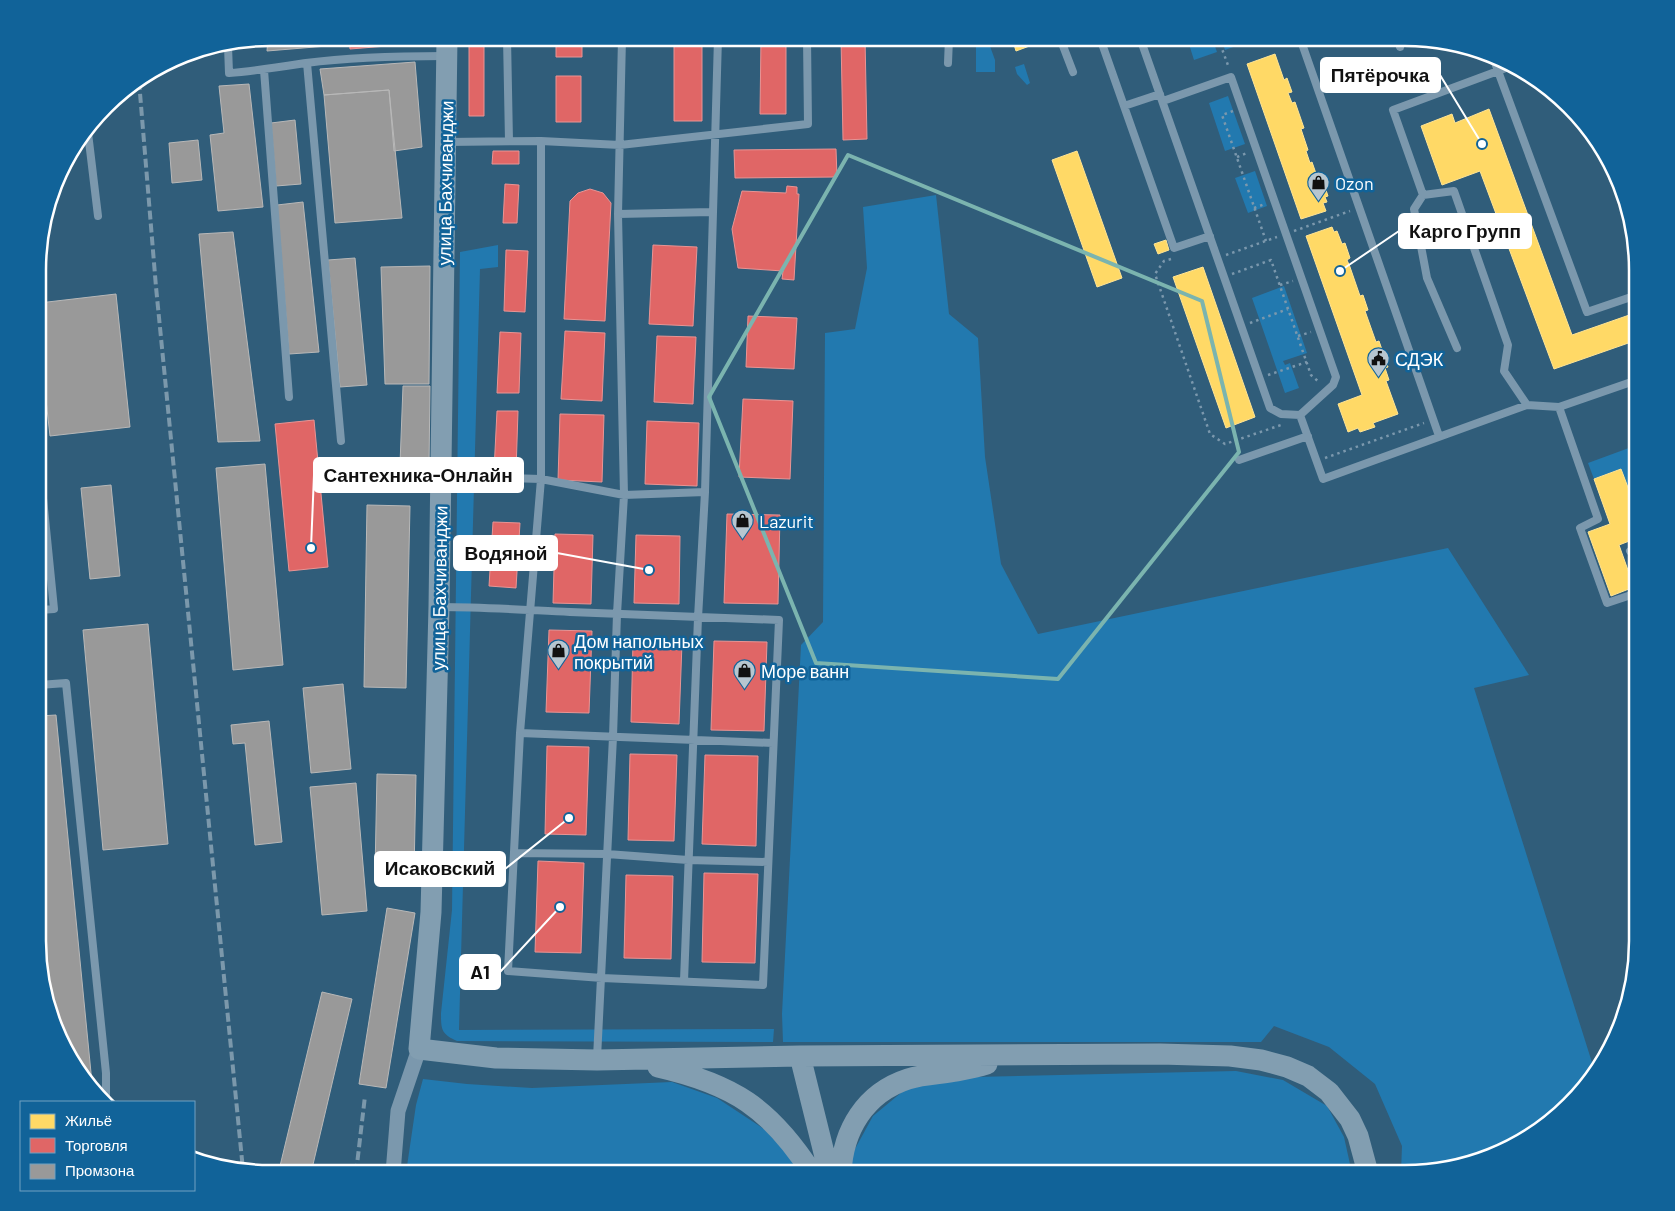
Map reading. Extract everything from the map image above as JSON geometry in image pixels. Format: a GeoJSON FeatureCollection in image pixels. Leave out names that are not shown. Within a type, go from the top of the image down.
{"type":"FeatureCollection","features":[{"type":"Feature","properties":{"kind":"main road","name":"улица Бахчиванджи"},"geometry":{"type":"LineString","coordinates":[[418,1048],[431,912],[439,607],[447,47]]}},
{"type":"Feature","properties":{"kind":"main road"},"geometry":{"type":"LineString","coordinates":[[418,1048],[496,1058],[597,1060],[800,1056],[1160,1054],[1230,1056],[1261,1060],[1287,1067],[1308,1076],[1329,1092],[1350,1119],[1358,1136],[1366,1165]]}},
{"type":"Feature","properties":{"kind":"main road"},"geometry":{"type":"LineString","coordinates":[[843,1165],[845,1144],[851,1128],[859,1114],[870,1101],[883,1091],[918,1076],[959,1071],[1027,1055]]}},
{"type":"Feature","properties":{"kind":"main road"},"geometry":{"type":"LineString","coordinates":[[800,1056],[827,1165]]}},
{"type":"Feature","properties":{"kind":"main road"},"geometry":{"type":"LineString","coordinates":[[626,1060],[686,1073],[711,1082],[745,1100],[762,1112],[779,1128],[807,1165]]}},
{"type":"Feature","properties":{"kind":"street"},"geometry":{"type":"LineString","coordinates":[[394,1165],[398,1111],[418,1048]]}},
{"type":"Feature","properties":{"kind":"lane"},"geometry":{"type":"LineString","coordinates":[[507,46],[509,141]]}},
{"type":"Feature","properties":{"kind":"lane"},"geometry":{"type":"LineString","coordinates":[[597,1060],[613,737],[616,614],[624,495],[618,214],[622,46]]}},
{"type":"Feature","properties":{"kind":"lane"},"geometry":{"type":"LineString","coordinates":[[684,981],[698,618],[705,492],[718,46]]}},
{"type":"Feature","properties":{"kind":"lane"},"geometry":{"type":"LineString","coordinates":[[445,142],[541,141],[620,145],[808,124],[807,46]]}},
{"type":"Feature","properties":{"kind":"lane"},"geometry":{"type":"LineString","coordinates":[[948,63],[949,46]]}},
{"type":"Feature","properties":{"kind":"lane"},"geometry":{"type":"LineString","coordinates":[[1063,46],[1072,72]]}},
{"type":"Feature","properties":{"kind":"lane"},"geometry":{"type":"LineString","coordinates":[[1103,46],[1174,248],[1210,236]]}},
{"type":"Feature","properties":{"kind":"lane"},"geometry":{"type":"LineString","coordinates":[[1124,106],[1161,97],[1232,77],[1336,377],[1333,385],[1301,416],[1281,414],[1270,408],[1218,258],[1210,236],[1161,97],[1143,46]]}},
{"type":"Feature","properties":{"kind":"lane"},"geometry":{"type":"LineString","coordinates":[[1303,46],[1439,436]]}},
{"type":"Feature","properties":{"kind":"lane"},"geometry":{"type":"LineString","coordinates":[[228,51],[229,73],[307,63],[388,57],[447,47]]}},
{"type":"Feature","properties":{"kind":"lane"},"geometry":{"type":"LineString","coordinates":[[307,63],[341,441]]}},
{"type":"Feature","properties":{"kind":"lane"},"geometry":{"type":"LineString","coordinates":[[1496,65],[1587,312],[1629,298]]}},
{"type":"Feature","properties":{"kind":"lane"},"geometry":{"type":"LineString","coordinates":[[1423,195],[1394,110],[1504,69]]}},
{"type":"Feature","properties":{"kind":"lane"},"geometry":{"type":"LineString","coordinates":[[264,70],[289,397]]}},
{"type":"Feature","properties":{"kind":"lane"},"geometry":{"type":"LineString","coordinates":[[89,139],[98,216]]}},
{"type":"Feature","properties":{"kind":"lane"},"geometry":{"type":"LineString","coordinates":[[439,607],[529,610],[698,618],[779,620],[763,985],[602,978],[508,971],[520,733],[529,610],[541,479],[541,141]]}},
{"type":"Feature","properties":{"kind":"lane"},"geometry":{"type":"LineString","coordinates":[[1457,348],[1428,278],[1414,209],[1423,195],[1454,191],[1508,345],[1504,372],[1527,405]]}},
{"type":"Feature","properties":{"kind":"lane"},"geometry":{"type":"LineString","coordinates":[[618,214],[712,212]]}},
{"type":"Feature","properties":{"kind":"lane"},"geometry":{"type":"LineString","coordinates":[[1301,416],[1323,479],[1527,405],[1560,407],[1629,383]]}},
{"type":"Feature","properties":{"kind":"lane"},"geometry":{"type":"LineString","coordinates":[[1560,407],[1598,519],[1580,528],[1607,603],[1629,596]]}},
{"type":"Feature","properties":{"kind":"lane"},"geometry":{"type":"LineString","coordinates":[[1239,460],[1308,436]]}},
{"type":"Feature","properties":{"kind":"lane"},"geometry":{"type":"LineString","coordinates":[[440,476],[541,479],[624,495],[705,492]]}},
{"type":"Feature","properties":{"kind":"lane"},"geometry":{"type":"LineString","coordinates":[[46,523],[54,609],[46,610]]}},
{"type":"Feature","properties":{"kind":"lane"},"geometry":{"type":"LineString","coordinates":[[46,685],[66,683],[106,1073],[106,1093]]}},
{"type":"Feature","properties":{"kind":"lane"},"geometry":{"type":"LineString","coordinates":[[520,733],[773,743]]}},
{"type":"Feature","properties":{"kind":"lane"},"geometry":{"type":"LineString","coordinates":[[514,853],[607,854],[688,860],[768,862]]}},
{"type":"Feature","properties":{"kind":"path"},"geometry":{"type":"LineString","coordinates":[[1221,46],[1232,77]]}},
{"type":"Feature","properties":{"kind":"path"},"geometry":{"type":"LineString","coordinates":[[1242,107],[1222,114],[1266,241]]}},
{"type":"Feature","properties":{"kind":"path"},"geometry":{"type":"LineString","coordinates":[[1218,258],[1352,210]]}},
{"type":"Feature","properties":{"kind":"path"},"geometry":{"type":"LineString","coordinates":[[1224,277],[1271,260],[1311,375],[1328,390]]}},
{"type":"Feature","properties":{"kind":"path"},"geometry":{"type":"LineString","coordinates":[[1164,261],[1155,274],[1210,434],[1225,444],[1301,416]]}},
{"type":"Feature","properties":{"kind":"path"},"geometry":{"type":"LineString","coordinates":[[1241,326],[1288,309]]}},
{"type":"Feature","properties":{"kind":"path"},"geometry":{"type":"LineString","coordinates":[[1259,378],[1307,362]]}},
{"type":"Feature","properties":{"kind":"path"},"geometry":{"type":"LineString","coordinates":[[1316,461],[1426,422]]}},
{"type":"Feature","properties":{"kind":"highlighted area"},"geometry":{"type":"Polygon","coordinates":[[[848,155],[1202,301],[1239,452],[1058,679],[816,663],[709,397],[848,155]]]}},
{"type":"Feature","properties":{"kind":"shaded area"},"geometry":{"type":"Polygon","coordinates":[[[976,46],[990,46],[995,60],[995,72],[976,72],[976,46]]]}},
{"type":"Feature","properties":{"kind":"shaded area"},"geometry":{"type":"Polygon","coordinates":[[[1190,46],[1215,46],[1217,52],[1194,60],[1190,46]]]}},
{"type":"Feature","properties":{"kind":"shaded area"},"geometry":{"type":"Polygon","coordinates":[[[1224,46],[1236,46],[1225,50],[1224,46]]]}},
{"type":"Feature","properties":{"kind":"shaded area"},"geometry":{"type":"Polygon","coordinates":[[[1024,64],[1030,83],[1027,85],[1017,74],[1015,67],[1024,64]]]}},
{"type":"Feature","properties":{"kind":"shaded area"},"geometry":{"type":"Polygon","coordinates":[[[1228,96],[1245,144],[1225,151],[1209,103],[1228,96]]]}},
{"type":"Feature","properties":{"kind":"shaded area"},"geometry":{"type":"Polygon","coordinates":[[[1255,171],[1267,206],[1248,213],[1235,178],[1255,171]]]}},
{"type":"Feature","properties":{"kind":"shaded area"},"geometry":{"type":"Polygon","coordinates":[[[936,195],[949,314],[978,338],[985,457],[1001,564],[1038,634],[1448,548],[1529,675],[1474,688],[1592,1063],[1573,1089],[1541,1119],[1504,1142],[1477,1153],[1434,1163],[1401,1165],[1402,1146],[1375,1084],[1329,1047],[1274,1026],[1261,1042],[783,1042],[782,1014],[801,645],[823,622],[825,333],[855,329],[867,268],[863,207],[936,195]]]}},
{"type":"Feature","properties":{"kind":"shaded area"},"geometry":{"type":"Polygon","coordinates":[[[498,245],[498,267],[480,269],[459,1030],[774,1029],[773,1042],[457,1041],[448,1036],[443,1030],[441,1013],[452,910],[460,252],[498,245]]]}},
{"type":"Feature","properties":{"kind":"shaded area"},"geometry":{"type":"Polygon","coordinates":[[[1284,286],[1307,353],[1283,361],[1285,365],[1290,363],[1299,388],[1285,393],[1252,298],[1284,286]]]}},
{"type":"Feature","properties":{"kind":"shaded area"},"geometry":{"type":"Polygon","coordinates":[[[1629,448],[1629,491],[1621,469],[1594,479],[1588,463],[1629,448]]]}},
{"type":"Feature","properties":{"kind":"shaded area"},"geometry":{"type":"Polygon","coordinates":[[[1236,1071],[1283,1080],[1327,1106],[1344,1137],[1350,1165],[850,1165],[850,1158],[873,1116],[902,1092],[930,1078],[1236,1071]]]}},
{"type":"Feature","properties":{"kind":"shaded area"},"geometry":{"type":"Polygon","coordinates":[[[423,1079],[532,1088],[672,1082],[717,1098],[764,1129],[798,1165],[407,1165],[416,1105],[423,1079]]]}},
{"type":"Feature","properties":{"kind":"building: Жильё"},"geometry":{"type":"Polygon","coordinates":[[[1014,46],[1030,46],[1016,51],[1014,46]]]}},
{"type":"Feature","properties":{"kind":"building: Жильё"},"geometry":{"type":"Polygon","coordinates":[[[1275,54],[1284,80],[1287,78],[1292,92],[1288,93],[1292,103],[1295,102],[1304,128],[1301,129],[1310,163],[1312,162],[1319,182],[1323,181],[1328,196],[1325,197],[1327,202],[1323,203],[1326,211],[1301,219],[1247,64],[1275,54]]]}},
{"type":"Feature","properties":{"kind":"building: Жильё"},"geometry":{"type":"Polygon","coordinates":[[[1489,109],[1572,335],[1629,315],[1629,343],[1554,369],[1480,171],[1442,185],[1421,126],[1452,114],[1455,123],[1489,109]]]}},
{"type":"Feature","properties":{"kind":"building: Жильё"},"geometry":{"type":"Polygon","coordinates":[[[1077,151],[1122,278],[1097,287],[1052,160],[1077,151]]]}},
{"type":"Feature","properties":{"kind":"building: Жильё"},"geometry":{"type":"Polygon","coordinates":[[[1332,227],[1334,232],[1337,231],[1342,244],[1345,243],[1350,258],[1347,260],[1360,296],[1363,295],[1368,310],[1365,311],[1376,342],[1379,341],[1388,367],[1385,368],[1389,380],[1386,381],[1398,414],[1373,423],[1375,427],[1360,432],[1358,428],[1348,432],[1338,404],[1362,395],[1306,236],[1332,227]]]}},
{"type":"Feature","properties":{"kind":"building: Жильё"},"geometry":{"type":"Polygon","coordinates":[[[1166,240],[1169,250],[1158,254],[1154,244],[1166,240]]]}},
{"type":"Feature","properties":{"kind":"building: Жильё"},"geometry":{"type":"Polygon","coordinates":[[[1203,267],[1255,417],[1226,428],[1173,277],[1203,267]]]}},
{"type":"Feature","properties":{"kind":"building: Жильё"},"geometry":{"type":"Polygon","coordinates":[[[1621,469],[1629,490],[1629,541],[1619,545],[1629,573],[1629,589],[1611,596],[1588,532],[1610,524],[1594,479],[1621,469]]]}},
{"type":"Feature","properties":{"kind":"building: Торговля"},"geometry":{"type":"Polygon","coordinates":[[[350,46],[387,46],[350,49],[350,46]]]}},
{"type":"Feature","properties":{"kind":"building: Торговля"},"geometry":{"type":"Polygon","coordinates":[[[469,46],[484,46],[484,116],[469,116],[469,46]]]}},
{"type":"Feature","properties":{"kind":"building: Торговля"},"geometry":{"type":"Polygon","coordinates":[[[556,46],[582,46],[582,57],[556,57],[556,46]]]}},
{"type":"Feature","properties":{"kind":"building: Торговля"},"geometry":{"type":"Polygon","coordinates":[[[674,46],[702,46],[702,121],[674,121],[674,46]]]}},
{"type":"Feature","properties":{"kind":"building: Торговля"},"geometry":{"type":"Polygon","coordinates":[[[761,46],[786,46],[786,114],[760,114],[761,46]]]}},
{"type":"Feature","properties":{"kind":"building: Торговля"},"geometry":{"type":"Polygon","coordinates":[[[841,46],[865,46],[867,139],[843,140],[841,46]]]}},
{"type":"Feature","properties":{"kind":"building: Торговля"},"geometry":{"type":"Polygon","coordinates":[[[556,76],[581,76],[581,122],[556,122],[556,76]]]}},
{"type":"Feature","properties":{"kind":"building: Торговля"},"geometry":{"type":"Polygon","coordinates":[[[836,149],[837,177],[735,178],[734,150],[836,149]]]}},
{"type":"Feature","properties":{"kind":"building: Торговля"},"geometry":{"type":"Polygon","coordinates":[[[493,151],[519,151],[519,164],[492,164],[493,151]]]}},
{"type":"Feature","properties":{"kind":"building: Торговля"},"geometry":{"type":"Polygon","coordinates":[[[505,184],[519,185],[517,223],[503,223],[505,184]]]}},
{"type":"Feature","properties":{"kind":"building: Торговля"},"geometry":{"type":"Polygon","coordinates":[[[787,186],[797,187],[797,194],[799,194],[794,280],[782,279],[783,271],[738,268],[732,229],[742,191],[786,193],[787,186]]]}},
{"type":"Feature","properties":{"kind":"building: Торговля"},"geometry":{"type":"Polygon","coordinates":[[[590,189],[603,193],[611,203],[605,321],[564,319],[570,201],[578,193],[590,189]]]}},
{"type":"Feature","properties":{"kind":"building: Торговля"},"geometry":{"type":"Polygon","coordinates":[[[653,245],[697,247],[693,326],[649,324],[653,245]]]}},
{"type":"Feature","properties":{"kind":"building: Торговля"},"geometry":{"type":"Polygon","coordinates":[[[506,250],[528,251],[525,312],[504,311],[506,250]]]}},
{"type":"Feature","properties":{"kind":"building: Торговля"},"geometry":{"type":"Polygon","coordinates":[[[748,316],[797,318],[794,369],[746,367],[748,316]]]}},
{"type":"Feature","properties":{"kind":"building: Торговля"},"geometry":{"type":"Polygon","coordinates":[[[565,331],[605,333],[602,401],[561,399],[565,331]]]}},
{"type":"Feature","properties":{"kind":"building: Торговля"},"geometry":{"type":"Polygon","coordinates":[[[500,332],[521,333],[519,393],[497,393],[500,332]]]}},
{"type":"Feature","properties":{"kind":"building: Торговля"},"geometry":{"type":"Polygon","coordinates":[[[657,336],[696,337],[693,404],[654,402],[657,336]]]}},
{"type":"Feature","properties":{"kind":"building: Торговля"},"geometry":{"type":"Polygon","coordinates":[[[743,399],[793,401],[790,479],[739,477],[743,399]]]}},
{"type":"Feature","properties":{"kind":"building: Торговля"},"geometry":{"type":"Polygon","coordinates":[[[497,411],[518,411],[516,472],[494,471],[497,411]]]}},
{"type":"Feature","properties":{"kind":"building: Торговля"},"geometry":{"type":"Polygon","coordinates":[[[560,414],[604,415],[602,482],[558,480],[560,414]]]}},
{"type":"Feature","properties":{"kind":"building: Торговля"},"geometry":{"type":"Polygon","coordinates":[[[314,420],[328,567],[289,571],[275,424],[314,420]]]}},
{"type":"Feature","properties":{"kind":"building: Торговля"},"geometry":{"type":"Polygon","coordinates":[[[647,421],[699,423],[697,486],[645,484],[647,421]]]}},
{"type":"Feature","properties":{"kind":"building: Торговля"},"geometry":{"type":"Polygon","coordinates":[[[727,514],[780,515],[778,604],[724,603],[727,514]]]}},
{"type":"Feature","properties":{"kind":"building: Торговля"},"geometry":{"type":"Polygon","coordinates":[[[493,522],[520,523],[516,588],[489,586],[493,522]]]}},
{"type":"Feature","properties":{"kind":"building: Торговля"},"geometry":{"type":"Polygon","coordinates":[[[555,534],[593,535],[591,604],[553,603],[555,534]]]}},
{"type":"Feature","properties":{"kind":"building: Торговля"},"geometry":{"type":"Polygon","coordinates":[[[636,535],[680,536],[679,604],[634,603],[636,535]]]}},
{"type":"Feature","properties":{"kind":"building: Торговля"},"geometry":{"type":"Polygon","coordinates":[[[549,630],[592,631],[589,713],[546,712],[549,630]]]}},
{"type":"Feature","properties":{"kind":"building: Торговля"},"geometry":{"type":"Polygon","coordinates":[[[714,641],[767,642],[764,731],[711,730],[714,641]]]}},
{"type":"Feature","properties":{"kind":"building: Торговля"},"geometry":{"type":"Polygon","coordinates":[[[633,642],[682,643],[679,724],[631,722],[633,642]]]}},
{"type":"Feature","properties":{"kind":"building: Торговля"},"geometry":{"type":"Polygon","coordinates":[[[547,746],[589,747],[586,835],[545,834],[547,746]]]}},
{"type":"Feature","properties":{"kind":"building: Торговля"},"geometry":{"type":"Polygon","coordinates":[[[630,754],[677,755],[674,841],[628,840],[630,754]]]}},
{"type":"Feature","properties":{"kind":"building: Торговля"},"geometry":{"type":"Polygon","coordinates":[[[705,755],[758,756],[756,846],[702,844],[705,755]]]}},
{"type":"Feature","properties":{"kind":"building: Торговля"},"geometry":{"type":"Polygon","coordinates":[[[538,861],[584,863],[581,953],[535,952],[538,861]]]}},
{"type":"Feature","properties":{"kind":"building: Торговля"},"geometry":{"type":"Polygon","coordinates":[[[704,873],[758,874],[755,963],[702,962],[704,873]]]}},
{"type":"Feature","properties":{"kind":"building: Торговля"},"geometry":{"type":"Polygon","coordinates":[[[626,875],[673,876],[671,959],[624,958],[626,875]]]}},
{"type":"Feature","properties":{"kind":"building: Промзона"},"geometry":{"type":"Polygon","coordinates":[[[267,46],[327,46],[267,51],[267,46]]]}},
{"type":"Feature","properties":{"kind":"building: Промзона"},"geometry":{"type":"Polygon","coordinates":[[[415,62],[422,147],[394,151],[389,90],[324,95],[320,69],[415,62]]]}},
{"type":"Feature","properties":{"kind":"building: Промзона"},"geometry":{"type":"Polygon","coordinates":[[[249,84],[263,207],[218,211],[210,135],[224,133],[219,86],[249,84]]]}},
{"type":"Feature","properties":{"kind":"building: Промзона"},"geometry":{"type":"Polygon","coordinates":[[[389,90],[402,218],[335,223],[324,95],[389,90]]]}},
{"type":"Feature","properties":{"kind":"building: Промзона"},"geometry":{"type":"Polygon","coordinates":[[[295,120],[301,184],[276,186],[271,123],[295,120]]]}},
{"type":"Feature","properties":{"kind":"building: Промзона"},"geometry":{"type":"Polygon","coordinates":[[[198,140],[202,180],[172,183],[169,143],[198,140]]]}},
{"type":"Feature","properties":{"kind":"building: Промзона"},"geometry":{"type":"Polygon","coordinates":[[[303,202],[319,352],[289,354],[277,205],[303,202]]]}},
{"type":"Feature","properties":{"kind":"building: Промзона"},"geometry":{"type":"Polygon","coordinates":[[[233,232],[260,441],[218,442],[199,234],[233,232]]]}},
{"type":"Feature","properties":{"kind":"building: Промзона"},"geometry":{"type":"Polygon","coordinates":[[[355,258],[367,385],[340,387],[328,260],[355,258]]]}},
{"type":"Feature","properties":{"kind":"building: Промзона"},"geometry":{"type":"Polygon","coordinates":[[[430,266],[429,384],[385,384],[381,267],[430,266]]]}},
{"type":"Feature","properties":{"kind":"building: Промзона"},"geometry":{"type":"Polygon","coordinates":[[[116,294],[130,427],[50,436],[46,400],[46,302],[116,294]]]}},
{"type":"Feature","properties":{"kind":"building: Промзона"},"geometry":{"type":"Polygon","coordinates":[[[403,386],[430,386],[429,466],[400,464],[403,386]]]}},
{"type":"Feature","properties":{"kind":"building: Промзона"},"geometry":{"type":"Polygon","coordinates":[[[265,464],[283,665],[233,670],[216,468],[265,464]]]}},
{"type":"Feature","properties":{"kind":"building: Промзона"},"geometry":{"type":"Polygon","coordinates":[[[111,485],[120,576],[90,579],[81,488],[111,485]]]}},
{"type":"Feature","properties":{"kind":"building: Промзона"},"geometry":{"type":"Polygon","coordinates":[[[367,505],[410,506],[406,688],[364,687],[367,505]]]}},
{"type":"Feature","properties":{"kind":"building: Промзона"},"geometry":{"type":"Polygon","coordinates":[[[148,624],[168,844],[103,850],[83,630],[148,624]]]}},
{"type":"Feature","properties":{"kind":"building: Промзона"},"geometry":{"type":"Polygon","coordinates":[[[343,684],[351,769],[311,773],[303,688],[343,684]]]}},
{"type":"Feature","properties":{"kind":"building: Промзона"},"geometry":{"type":"Polygon","coordinates":[[[56,715],[91,1076],[76,1053],[63,1027],[54,999],[48,970],[46,941],[46,716],[56,715]]]}},
{"type":"Feature","properties":{"kind":"building: Промзона"},"geometry":{"type":"Polygon","coordinates":[[[269,721],[282,842],[255,845],[245,743],[233,744],[231,725],[269,721]]]}},
{"type":"Feature","properties":{"kind":"building: Промзона"},"geometry":{"type":"Polygon","coordinates":[[[377,774],[416,775],[414,873],[375,872],[377,774]]]}},
{"type":"Feature","properties":{"kind":"building: Промзона"},"geometry":{"type":"Polygon","coordinates":[[[356,783],[367,911],[322,915],[310,787],[356,783]]]}},
{"type":"Feature","properties":{"kind":"building: Промзона"},"geometry":{"type":"Polygon","coordinates":[[[387,908],[415,913],[386,1088],[359,1084],[387,908]]]}},
{"type":"Feature","properties":{"kind":"building: Промзона"},"geometry":{"type":"Polygon","coordinates":[[[322,992],[352,999],[313,1165],[280,1165],[322,992]]]}},
{"type":"Feature","properties":{"kind":"railway"},"geometry":{"type":"LineString","coordinates":[[140,88],[156,287],[242,1163]]}},
{"type":"Feature","properties":{"kind":"railway"},"geometry":{"type":"LineString","coordinates":[[357,1165],[365,1096]]}},
{"type":"Feature","properties":{"kind":"place","name":"Пятёрочка"},"geometry":{"type":"Point","coordinates":[1482,144]}},
{"type":"Feature","properties":{"kind":"place","name":"Ozon"},"geometry":{"type":"Point","coordinates":[1319,202]}},
{"type":"Feature","properties":{"kind":"place","name":"Карго Групп"},"geometry":{"type":"Point","coordinates":[1340,271]}},
{"type":"Feature","properties":{"kind":"place","name":"СДЭК"},"geometry":{"type":"Point","coordinates":[1379,378]}},
{"type":"Feature","properties":{"kind":"place","name":"Lazurit"},"geometry":{"type":"Point","coordinates":[743,540]}},
{"type":"Feature","properties":{"kind":"place","name":"Сантехника-Онлайн"},"geometry":{"type":"Point","coordinates":[311,548]}},
{"type":"Feature","properties":{"kind":"place","name":"Водяной"},"geometry":{"type":"Point","coordinates":[649,570]}},
{"type":"Feature","properties":{"kind":"place","name":"Дом напольных покрытий"},"geometry":{"type":"Point","coordinates":[558,670]}},
{"type":"Feature","properties":{"kind":"place","name":"Море ванн"},"geometry":{"type":"Point","coordinates":[745,690]}},
{"type":"Feature","properties":{"kind":"place","name":"Исаковский"},"geometry":{"type":"Point","coordinates":[569,818]}},
{"type":"Feature","properties":{"kind":"place","name":"A1"},"geometry":{"type":"Point","coordinates":[560,907]}}]}
